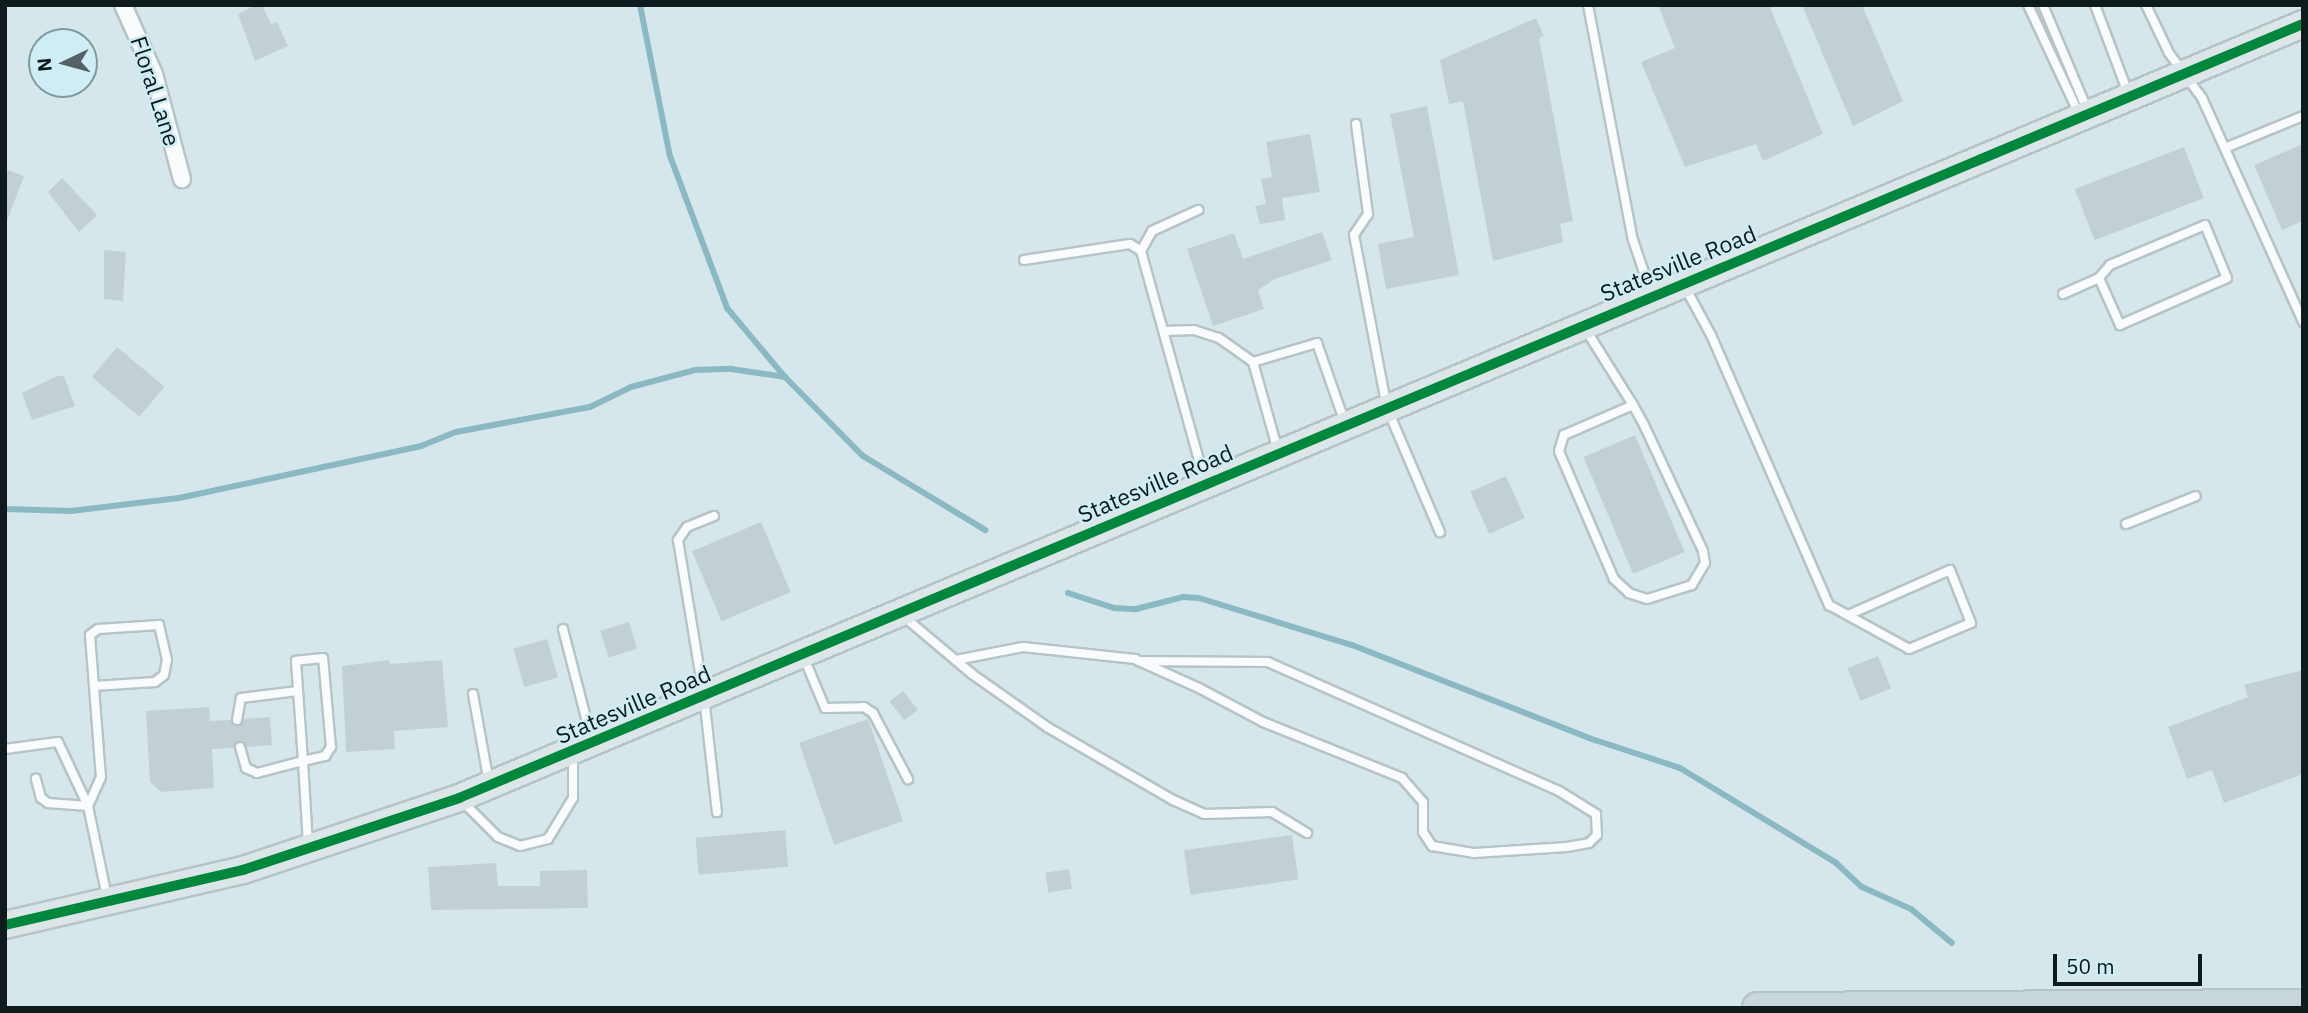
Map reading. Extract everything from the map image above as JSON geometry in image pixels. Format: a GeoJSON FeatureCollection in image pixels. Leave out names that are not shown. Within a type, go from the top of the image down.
{"type":"FeatureCollection","features":[{"type":"Feature","properties":{"kind":"highway"},"geometry":{"type":"LineString","coordinates":[[1758,1008],[2303,1005]]}},
{"type":"Feature","properties":{"kind":"main road","name":"Statesville Road"},"geometry":{"type":"LineString","coordinates":[[5,925],[108,904],[309,850],[459,798],[803,656],[1652,295],[2131,99],[2303,24]]}},
{"type":"Feature","properties":{"kind":"street","name":"Floral Lane"},"geometry":{"type":"LineString","coordinates":[[123,5],[154,74],[182,179]]}},
{"type":"Feature","properties":{"kind":"lane"},"geometry":{"type":"LineString","coordinates":[[1588,5],[1633,240],[1652,295]]}},
{"type":"Feature","properties":{"kind":"lane"},"geometry":{"type":"LineString","coordinates":[[2028,5],[2086,117]]}},
{"type":"Feature","properties":{"kind":"lane"},"geometry":{"type":"LineString","coordinates":[[2043,5],[2086,117]]}},
{"type":"Feature","properties":{"kind":"lane"},"geometry":{"type":"LineString","coordinates":[[2095,5],[2131,99]]}},
{"type":"Feature","properties":{"kind":"lane"},"geometry":{"type":"LineString","coordinates":[[2147,5],[2169,53],[2202,98],[2303,322]]}},
{"type":"Feature","properties":{"kind":"lane"},"geometry":{"type":"LineString","coordinates":[[2225,148],[2303,116]]}},
{"type":"Feature","properties":{"kind":"lane"},"geometry":{"type":"LineString","coordinates":[[1356,124],[1367,214],[1354,235],[1387,408],[1440,532]]}},
{"type":"Feature","properties":{"kind":"lane"},"geometry":{"type":"LineString","coordinates":[[1140,251],[1152,231],[1198,210]]}},
{"type":"Feature","properties":{"kind":"lane"},"geometry":{"type":"LineString","coordinates":[[2063,293],[2099,278],[2110,265],[2205,225],[2227,278],[2120,324],[2099,278]]}},
{"type":"Feature","properties":{"kind":"lane"},"geometry":{"type":"LineString","coordinates":[[1024,260],[1130,244],[1140,251],[1206,484]]}},
{"type":"Feature","properties":{"kind":"lane"},"geometry":{"type":"LineString","coordinates":[[1683,283],[1711,335],[1829,605],[1909,649],[1971,623],[1950,570],[1848,615]]}},
{"type":"Feature","properties":{"kind":"lane"},"geometry":{"type":"LineString","coordinates":[[1583,324],[1633,405],[1705,563],[1692,585],[1647,599],[1629,593],[1614,579],[1559,451],[1564,435],[1633,405]]}},
{"type":"Feature","properties":{"kind":"lane"},"geometry":{"type":"LineString","coordinates":[[1164,331],[1194,330],[1219,338],[1254,362],[1279,454]]}},
{"type":"Feature","properties":{"kind":"lane"},"geometry":{"type":"LineString","coordinates":[[1254,362],[1317,343],[1346,425]]}},
{"type":"Feature","properties":{"kind":"lane"},"geometry":{"type":"LineString","coordinates":[[2126,524],[2196,496]]}},
{"type":"Feature","properties":{"kind":"lane"},"geometry":{"type":"LineString","coordinates":[[714,516],[687,527],[678,540],[705,697],[717,812]]}},
{"type":"Feature","properties":{"kind":"lane"},"geometry":{"type":"LineString","coordinates":[[900,614],[956,660],[1048,727],[1173,800],[1204,814],[1272,812],[1307,833]]}},
{"type":"Feature","properties":{"kind":"lane"},"geometry":{"type":"LineString","coordinates":[[88,806],[101,777],[90,635],[98,629],[159,625],[167,660],[164,675],[155,682],[94,686]]}},
{"type":"Feature","properties":{"kind":"lane"},"geometry":{"type":"LineString","coordinates":[[459,798],[498,838],[520,846],[548,839],[573,799],[583,748],[563,629]]}},
{"type":"Feature","properties":{"kind":"lane"},"geometry":{"type":"LineString","coordinates":[[956,660],[1023,647],[1075,650],[1139,661],[1268,662],[1436,733],[1596,814],[1597,835],[1589,843],[1474,853],[1432,846],[1423,832],[1423,802],[1402,778],[1263,722],[1139,661]]}},
{"type":"Feature","properties":{"kind":"lane"},"geometry":{"type":"LineString","coordinates":[[803,656],[825,708],[864,707],[873,713],[908,779]]}},
{"type":"Feature","properties":{"kind":"lane"},"geometry":{"type":"LineString","coordinates":[[240,747],[246,768],[257,773],[303,761],[325,756],[331,747],[323,658],[296,661],[303,761],[309,850]]}},
{"type":"Feature","properties":{"kind":"lane"},"geometry":{"type":"LineString","coordinates":[[237,720],[241,698],[298,691]]}},
{"type":"Feature","properties":{"kind":"lane"},"geometry":{"type":"LineString","coordinates":[[473,694],[490,785]]}},
{"type":"Feature","properties":{"kind":"lane"},"geometry":{"type":"LineString","coordinates":[[5,749],[58,742],[88,806],[108,904]]}},
{"type":"Feature","properties":{"kind":"lane"},"geometry":{"type":"LineString","coordinates":[[36,779],[41,798],[48,803],[88,806]]}},
{"type":"Feature","properties":{"kind":"building"},"geometry":{"type":"Polygon","coordinates":[[[256,5],[262,5],[271,24],[277,22],[288,46],[255,61],[238,14],[256,5]]]}},
{"type":"Feature","properties":{"kind":"building"},"geometry":{"type":"Polygon","coordinates":[[[1658,5],[1769,5],[1823,134],[1763,161],[1756,144],[1685,167],[1641,62],[1675,48],[1658,5]]]}},
{"type":"Feature","properties":{"kind":"building"},"geometry":{"type":"Polygon","coordinates":[[[1802,5],[1862,5],[1903,101],[1853,126],[1802,5]]]}},
{"type":"Feature","properties":{"kind":"building"},"geometry":{"type":"Polygon","coordinates":[[[1536,18],[1544,36],[1539,38],[1573,221],[1560,224],[1563,242],[1493,261],[1463,101],[1449,104],[1440,60],[1536,18]]]}},
{"type":"Feature","properties":{"kind":"building"},"geometry":{"type":"Polygon","coordinates":[[[1427,106],[1459,275],[1386,289],[1378,244],[1414,237],[1390,114],[1427,106]]]}},
{"type":"Feature","properties":{"kind":"building"},"geometry":{"type":"Polygon","coordinates":[[[1310,134],[1320,192],[1282,198],[1285,220],[1260,224],[1255,206],[1266,204],[1261,179],[1272,177],[1266,142],[1310,134]]]}},
{"type":"Feature","properties":{"kind":"building"},"geometry":{"type":"Polygon","coordinates":[[[2303,144],[2303,221],[2282,230],[2254,165],[2303,144]]]}},
{"type":"Feature","properties":{"kind":"building"},"geometry":{"type":"Polygon","coordinates":[[[2184,147],[2204,198],[2094,240],[2075,189],[2184,147]]]}},
{"type":"Feature","properties":{"kind":"building"},"geometry":{"type":"Polygon","coordinates":[[[5,169],[24,176],[7,221],[5,221],[5,169]]]}},
{"type":"Feature","properties":{"kind":"building"},"geometry":{"type":"Polygon","coordinates":[[[62,178],[97,215],[79,232],[48,192],[62,178]]]}},
{"type":"Feature","properties":{"kind":"building"},"geometry":{"type":"Polygon","coordinates":[[[1322,232],[1332,260],[1275,279],[1258,290],[1264,309],[1213,326],[1187,249],[1234,233],[1243,259],[1322,232]]]}},
{"type":"Feature","properties":{"kind":"building"},"geometry":{"type":"Polygon","coordinates":[[[104,250],[126,252],[123,301],[104,299],[104,250]]]}},
{"type":"Feature","properties":{"kind":"building"},"geometry":{"type":"Polygon","coordinates":[[[117,347],[164,387],[139,417],[92,377],[117,347]]]}},
{"type":"Feature","properties":{"kind":"building"},"geometry":{"type":"Polygon","coordinates":[[[57,376],[64,376],[75,406],[32,420],[22,393],[57,376]]]}},
{"type":"Feature","properties":{"kind":"building"},"geometry":{"type":"Polygon","coordinates":[[[1635,435],[1685,552],[1633,574],[1583,457],[1635,435]]]}},
{"type":"Feature","properties":{"kind":"building"},"geometry":{"type":"Polygon","coordinates":[[[1506,476],[1525,518],[1489,534],[1470,492],[1506,476]]]}},
{"type":"Feature","properties":{"kind":"building"},"geometry":{"type":"Polygon","coordinates":[[[761,522],[791,592],[722,621],[692,551],[761,522]]]}},
{"type":"Feature","properties":{"kind":"building"},"geometry":{"type":"Polygon","coordinates":[[[629,622],[637,649],[608,658],[600,631],[629,622]]]}},
{"type":"Feature","properties":{"kind":"building"},"geometry":{"type":"Polygon","coordinates":[[[547,639],[558,677],[524,687],[513,649],[547,639]]]}},
{"type":"Feature","properties":{"kind":"building"},"geometry":{"type":"Polygon","coordinates":[[[1878,656],[1891,688],[1861,701],[1847,668],[1878,656]]]}},
{"type":"Feature","properties":{"kind":"building"},"geometry":{"type":"Polygon","coordinates":[[[389,660],[390,664],[442,660],[448,727],[394,731],[395,749],[346,752],[342,666],[389,660]]]}},
{"type":"Feature","properties":{"kind":"building"},"geometry":{"type":"Polygon","coordinates":[[[2303,670],[2303,774],[2224,803],[2212,770],[2187,779],[2168,727],[2248,697],[2244,685],[2303,670]]]}},
{"type":"Feature","properties":{"kind":"building"},"geometry":{"type":"Polygon","coordinates":[[[903,691],[918,710],[904,720],[890,701],[903,691]]]}},
{"type":"Feature","properties":{"kind":"building"},"geometry":{"type":"Polygon","coordinates":[[[209,707],[210,721],[231,720],[237,726],[244,719],[270,717],[272,745],[247,747],[239,741],[234,748],[212,749],[214,788],[161,792],[150,782],[146,711],[209,707]]]}},
{"type":"Feature","properties":{"kind":"building"},"geometry":{"type":"Polygon","coordinates":[[[868,719],[903,821],[834,845],[799,743],[868,719]]]}},
{"type":"Feature","properties":{"kind":"building"},"geometry":{"type":"Polygon","coordinates":[[[785,830],[788,867],[699,875],[695,838],[785,830]]]}},
{"type":"Feature","properties":{"kind":"building"},"geometry":{"type":"Polygon","coordinates":[[[1292,835],[1298,880],[1190,895],[1184,850],[1292,835]]]}},
{"type":"Feature","properties":{"kind":"building"},"geometry":{"type":"Polygon","coordinates":[[[496,863],[498,886],[540,886],[540,871],[587,870],[588,908],[431,910],[428,867],[496,863]]]}},
{"type":"Feature","properties":{"kind":"building"},"geometry":{"type":"Polygon","coordinates":[[[1069,869],[1072,889],[1048,893],[1045,873],[1069,869]]]}},
{"type":"Feature","properties":{"kind":"waterway"},"geometry":{"type":"LineString","coordinates":[[640,5],[670,156],[727,308],[785,377],[863,456],[985,530]]}},
{"type":"Feature","properties":{"kind":"waterway"},"geometry":{"type":"LineString","coordinates":[[5,509],[71,511],[179,498],[421,446],[456,432],[590,407],[631,387],[695,370],[731,369],[785,377]]}},
{"type":"Feature","properties":{"kind":"waterway"},"geometry":{"type":"LineString","coordinates":[[1068,593],[1114,608],[1136,609],[1183,597],[1199,598],[1352,645],[1595,740],[1680,768],[1836,863],[1862,887],[1911,909],[1952,943]]}},
{"type":"Feature","properties":{"kind":"cycle path"},"geometry":{"type":"LineString","coordinates":[[5,925],[243,870],[459,798],[2303,24]]}}]}
